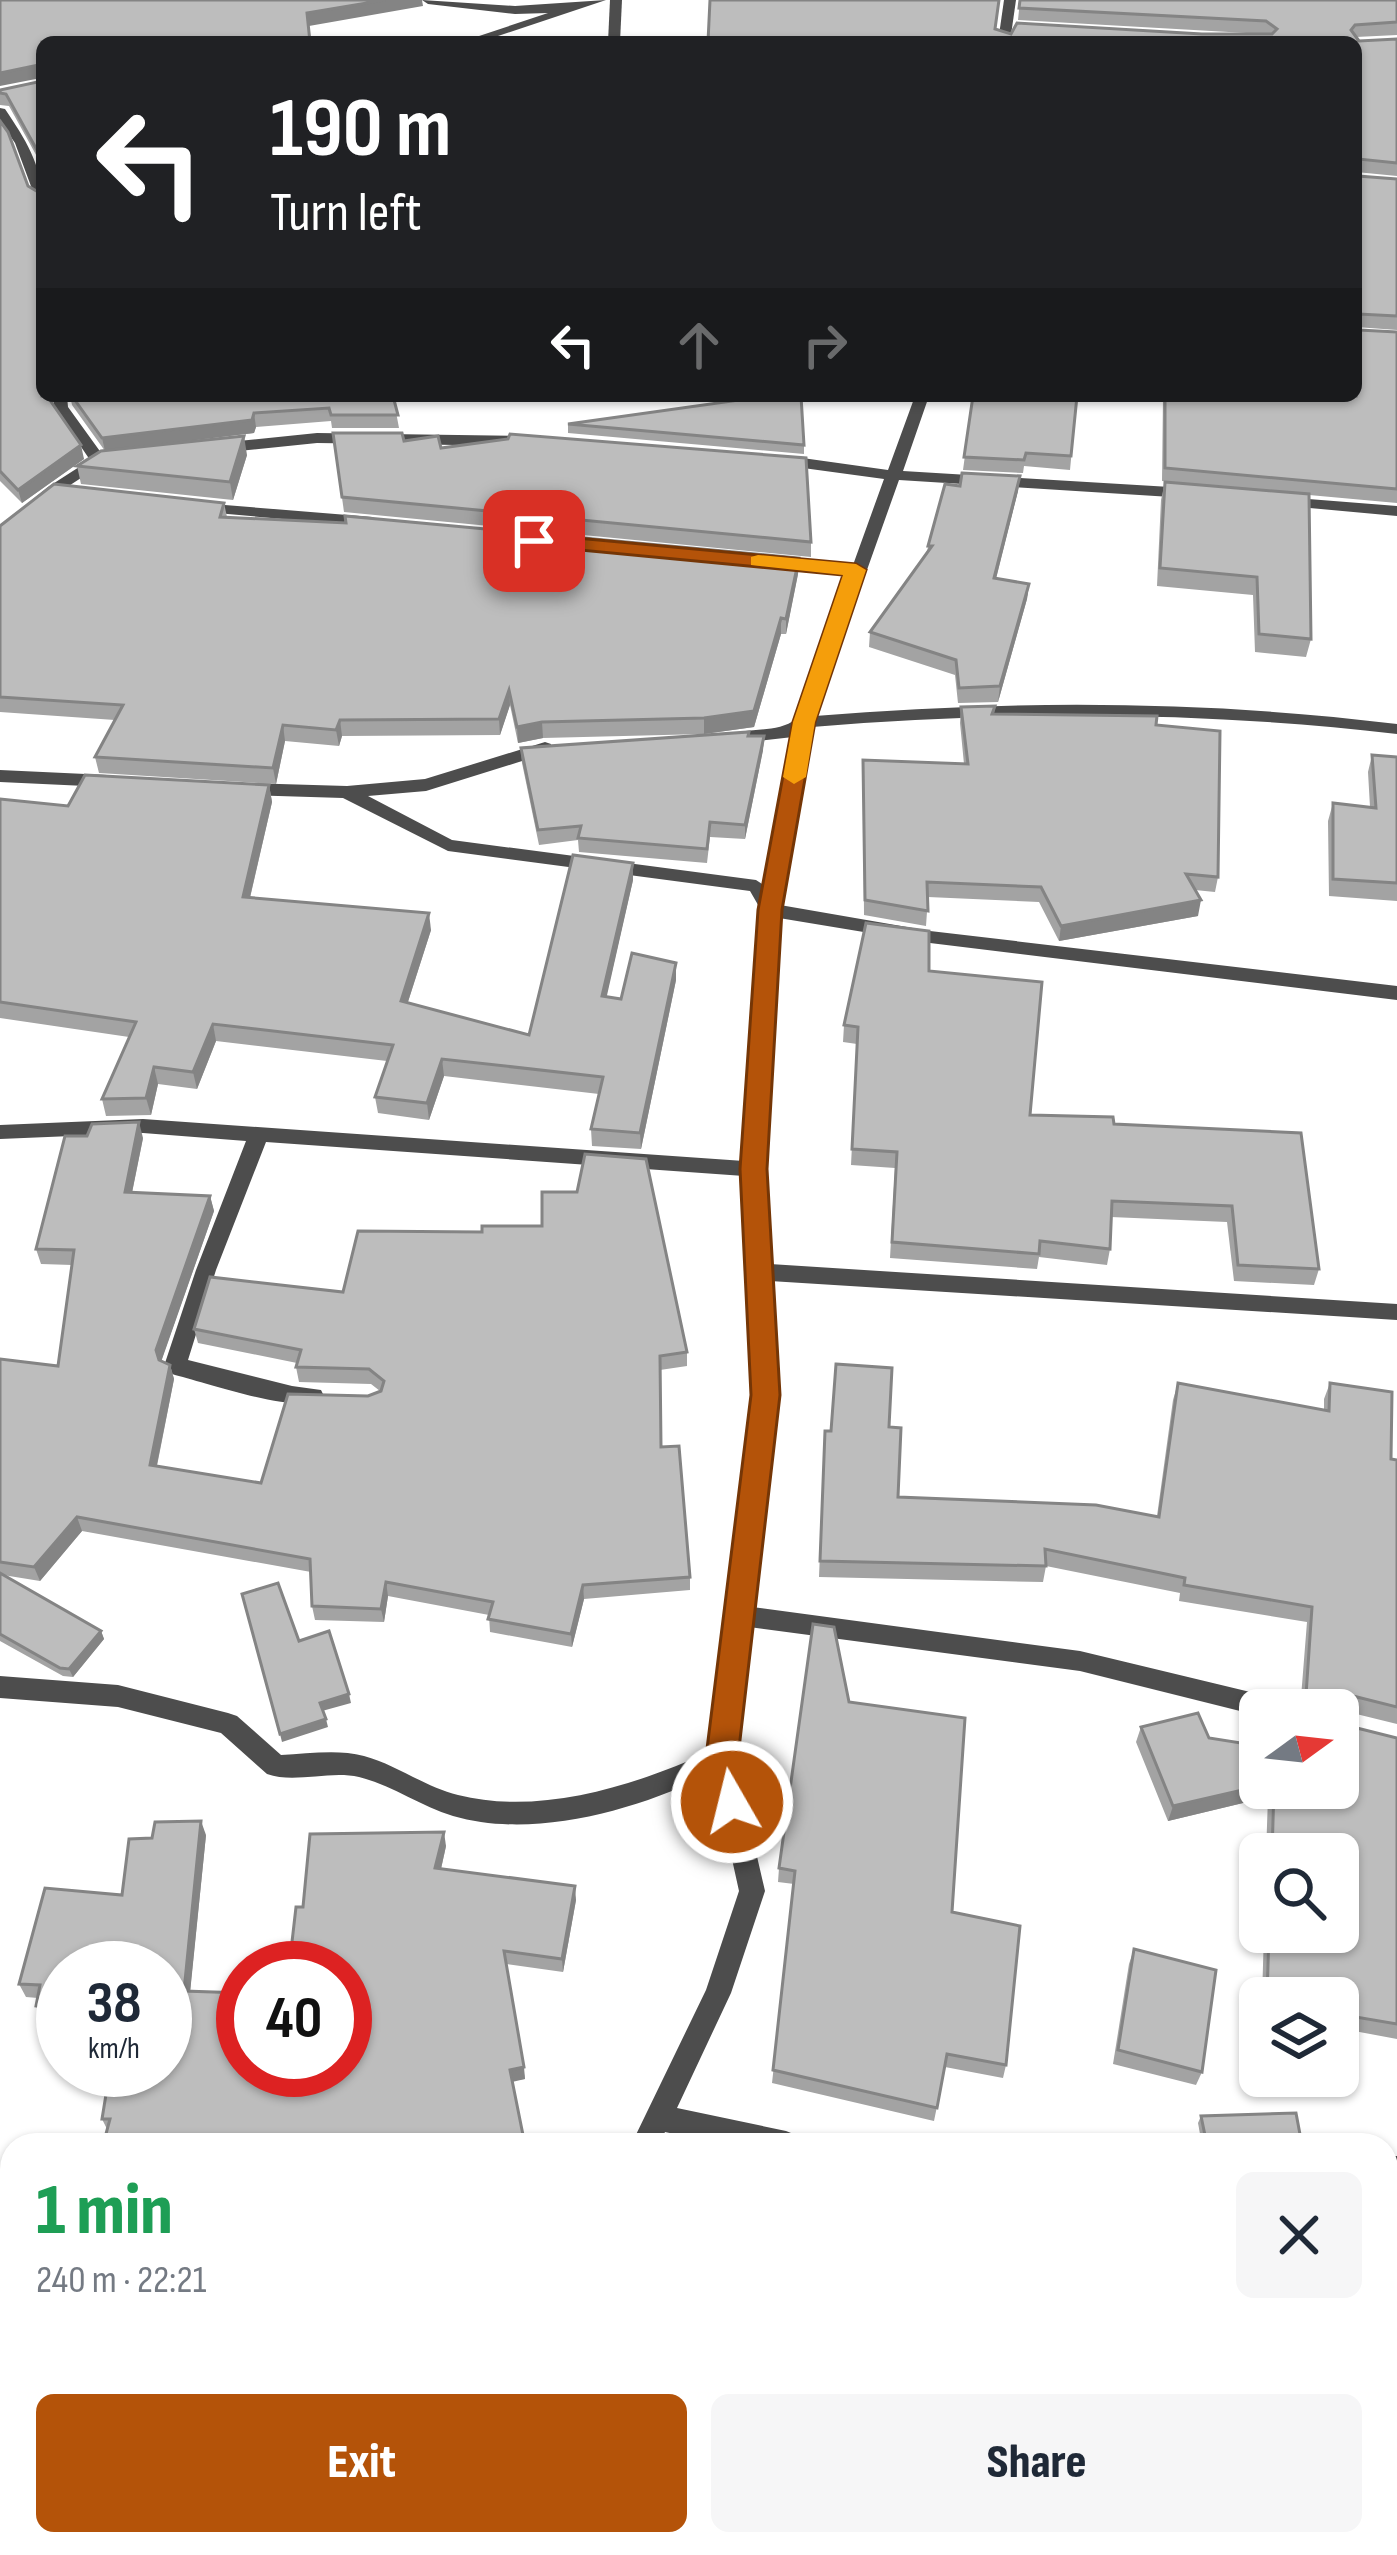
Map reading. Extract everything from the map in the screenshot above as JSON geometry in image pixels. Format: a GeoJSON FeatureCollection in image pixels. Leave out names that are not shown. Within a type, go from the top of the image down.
{"type":"FeatureCollection","features":[{"type":"Feature","properties":{"kind":"street"},"geometry":{"type":"LineString","coordinates":[[428,0],[515,10],[576,8]]}},
{"type":"Feature","properties":{"kind":"street"},"geometry":{"type":"LineString","coordinates":[[486,36],[600,0]]}},
{"type":"Feature","properties":{"kind":"street"},"geometry":{"type":"LineString","coordinates":[[614,36],[616,0]]}},
{"type":"Feature","properties":{"kind":"street"},"geometry":{"type":"LineString","coordinates":[[1010,0],[1005,34],[1029,28]]}},
{"type":"Feature","properties":{"kind":"street"},"geometry":{"type":"LineString","coordinates":[[0,112],[22,143],[36,181]]}},
{"type":"Feature","properties":{"kind":"street"},"geometry":{"type":"LineString","coordinates":[[61,402],[99,461]]}},
{"type":"Feature","properties":{"kind":"street"},"geometry":{"type":"LineString","coordinates":[[651,2133],[718,1993],[752,1892],[722,1757],[766,1395],[754,1169],[770,910],[804,722],[920,402]]}},
{"type":"Feature","properties":{"kind":"street"},"geometry":{"type":"LineString","coordinates":[[208,449],[317,437],[549,442]]}},
{"type":"Feature","properties":{"kind":"street"},"geometry":{"type":"LineString","coordinates":[[754,458],[890,475],[1206,495]]}},
{"type":"Feature","properties":{"kind":"street"},"geometry":{"type":"LineString","coordinates":[[0,535],[52,490],[99,461],[121,459]]}},
{"type":"Feature","properties":{"kind":"street"},"geometry":{"type":"LineString","coordinates":[[52,490],[75,493]]}},
{"type":"Feature","properties":{"kind":"street"},"geometry":{"type":"LineString","coordinates":[[1272,500],[1397,511]]}},
{"type":"Feature","properties":{"kind":"street"},"geometry":{"type":"LineString","coordinates":[[188,507],[395,525]]}},
{"type":"Feature","properties":{"kind":"street"},"geometry":{"type":"LineString","coordinates":[[765,562],[856,570]]}},
{"type":"Feature","properties":{"kind":"street"},"geometry":{"type":"LineString","coordinates":[[706,740],[793,731],[804,722],[1066,705],[1287,714],[1397,729]]}},
{"type":"Feature","properties":{"kind":"street"},"geometry":{"type":"LineString","coordinates":[[219,788],[347,792],[425,785],[538,748],[561,748]]}},
{"type":"Feature","properties":{"kind":"street"},"geometry":{"type":"LineString","coordinates":[[0,776],[126,782]]}},
{"type":"Feature","properties":{"kind":"street"},"geometry":{"type":"LineString","coordinates":[[347,792],[448,844],[756,886],[770,910]]}},
{"type":"Feature","properties":{"kind":"street"},"geometry":{"type":"LineString","coordinates":[[770,910],[930,937],[1397,993]]}},
{"type":"Feature","properties":{"kind":"street"},"geometry":{"type":"LineString","coordinates":[[0,1132],[143,1126],[754,1169]]}},
{"type":"Feature","properties":{"kind":"street"},"geometry":{"type":"LineString","coordinates":[[259,1133],[175,1366],[292,1395],[332,1396]]}},
{"type":"Feature","properties":{"kind":"street"},"geometry":{"type":"LineString","coordinates":[[760,1272],[1397,1312]]}},
{"type":"Feature","properties":{"kind":"street"},"geometry":{"type":"LineString","coordinates":[[742,1616],[1080,1660],[1239,1700]]}},
{"type":"Feature","properties":{"kind":"street"},"geometry":{"type":"LineString","coordinates":[[0,1687],[118,1696],[228,1724],[276,1766],[358,1766],[431,1799],[474,1810],[576,1805],[679,1780],[722,1757]]}},
{"type":"Feature","properties":{"kind":"street"},"geometry":{"type":"LineString","coordinates":[[659,2117],[732,2133]]}},
{"type":"Feature","properties":{"kind":"building"},"geometry":{"type":"Polygon","coordinates":[[[0,0],[385,0],[307,13],[309,36],[36,36],[36,65],[0,73],[0,0]]]}},
{"type":"Feature","properties":{"kind":"building"},"geometry":{"type":"Polygon","coordinates":[[[710,0],[999,0],[995,29],[1011,34],[1017,23],[1272,34],[1277,29],[1266,21],[1019,8],[1020,0],[1397,0],[1397,22],[1355,25],[1351,30],[1355,36],[708,36],[710,0]]]}},
{"type":"Feature","properties":{"kind":"building"},"geometry":{"type":"Polygon","coordinates":[[[1397,39],[1397,163],[1362,159],[1362,41],[1397,39]]]}},
{"type":"Feature","properties":{"kind":"building"},"geometry":{"type":"Polygon","coordinates":[[[36,82],[36,148],[6,94],[0,90],[36,82]]]}},
{"type":"Feature","properties":{"kind":"building"},"geometry":{"type":"Polygon","coordinates":[[[0,121],[28,186],[36,191],[36,402],[51,402],[81,445],[18,490],[0,471],[0,121]]]}},
{"type":"Feature","properties":{"kind":"building"},"geometry":{"type":"Polygon","coordinates":[[[1362,176],[1397,179],[1397,316],[1362,314],[1362,176]]]}},
{"type":"Feature","properties":{"kind":"building"},"geometry":{"type":"Polygon","coordinates":[[[1362,330],[1397,332],[1397,489],[1165,468],[1165,402],[1362,402],[1362,330]]]}},
{"type":"Feature","properties":{"kind":"building"},"geometry":{"type":"Polygon","coordinates":[[[76,402],[395,402],[398,415],[331,415],[329,408],[254,413],[252,420],[102,438],[76,402]]]}},
{"type":"Feature","properties":{"kind":"building"},"geometry":{"type":"Polygon","coordinates":[[[724,402],[801,402],[804,445],[568,424],[724,402]]]}},
{"type":"Feature","properties":{"kind":"building"},"geometry":{"type":"Polygon","coordinates":[[[972,402],[1076,402],[1071,456],[964,457],[972,402]]]}},
{"type":"Feature","properties":{"kind":"building"},"geometry":{"type":"Polygon","coordinates":[[[333,433],[402,433],[404,441],[438,436],[441,448],[508,439],[510,434],[806,458],[811,542],[342,497],[333,433]]]}},
{"type":"Feature","properties":{"kind":"building"},"geometry":{"type":"Polygon","coordinates":[[[244,436],[230,482],[77,466],[101,451],[244,436]]]}},
{"type":"Feature","properties":{"kind":"building"},"geometry":{"type":"Polygon","coordinates":[[[962,473],[1020,476],[994,578],[1029,584],[1000,686],[959,688],[956,660],[870,632],[932,546],[928,546],[945,484],[960,486],[962,473]]]}},
{"type":"Feature","properties":{"kind":"building"},"geometry":{"type":"Polygon","coordinates":[[[1165,482],[1309,494],[1311,639],[1259,634],[1257,577],[1160,568],[1165,482]]]}},
{"type":"Feature","properties":{"kind":"building"},"geometry":{"type":"Polygon","coordinates":[[[54,484],[224,503],[220,517],[346,523],[345,516],[799,558],[786,619],[781,618],[754,711],[704,718],[542,722],[517,727],[509,690],[499,719],[340,720],[336,730],[283,725],[273,768],[95,757],[123,705],[0,697],[0,526],[54,484]]]}},
{"type":"Feature","properties":{"kind":"building"},"geometry":{"type":"Polygon","coordinates":[[[995,706],[992,714],[1157,716],[1156,725],[1220,731],[1218,877],[1186,874],[1201,900],[1061,926],[1041,887],[927,882],[928,911],[865,900],[863,760],[968,764],[961,707],[995,706]]]}},
{"type":"Feature","properties":{"kind":"building"},"geometry":{"type":"Polygon","coordinates":[[[749,732],[748,736],[764,736],[745,825],[710,822],[707,849],[578,838],[581,826],[538,830],[521,748],[749,732]]]}},
{"type":"Feature","properties":{"kind":"building"},"geometry":{"type":"Polygon","coordinates":[[[1372,755],[1397,757],[1397,883],[1333,879],[1333,803],[1376,808],[1372,755]]]}},
{"type":"Feature","properties":{"kind":"building"},"geometry":{"type":"Polygon","coordinates":[[[85,775],[269,785],[243,897],[429,913],[401,1001],[529,1035],[573,855],[633,863],[602,996],[621,999],[632,953],[676,963],[640,1133],[591,1129],[603,1077],[442,1059],[427,1103],[375,1097],[393,1045],[213,1024],[193,1072],[154,1067],[146,1098],[102,1099],[136,1022],[0,1002],[0,799],[68,806],[85,775]]]}},
{"type":"Feature","properties":{"kind":"building"},"geometry":{"type":"Polygon","coordinates":[[[866,923],[929,931],[929,971],[1042,982],[1030,1115],[1301,1133],[1319,1269],[1238,1265],[1232,1206],[1112,1201],[1110,1249],[1040,1241],[1039,1254],[892,1242],[897,1152],[852,1149],[858,1027],[844,1025],[866,923]]]}},
{"type":"Feature","properties":{"kind":"building"},"geometry":{"type":"Polygon","coordinates":[[[139,1122],[125,1192],[210,1196],[156,1350],[159,1360],[170,1365],[150,1465],[261,1483],[288,1394],[368,1396],[381,1391],[384,1381],[369,1369],[296,1367],[301,1350],[194,1329],[210,1277],[343,1292],[358,1231],[482,1232],[482,1226],[542,1226],[542,1192],[577,1192],[585,1154],[646,1159],[687,1352],[660,1356],[661,1447],[679,1446],[690,1577],[583,1585],[571,1634],[488,1619],[493,1602],[386,1582],[381,1609],[312,1606],[310,1559],[77,1517],[34,1567],[0,1562],[0,1359],[58,1366],[74,1250],[36,1249],[65,1136],[87,1136],[92,1124],[139,1122]]]}},
{"type":"Feature","properties":{"kind":"building"},"geometry":{"type":"Polygon","coordinates":[[[836,1364],[892,1368],[889,1427],[901,1428],[898,1497],[1096,1505],[1159,1517],[1178,1383],[1329,1411],[1330,1383],[1392,1392],[1391,1459],[1397,1460],[1397,1707],[1359,1698],[1359,1689],[1306,1689],[1312,1607],[1184,1585],[1185,1578],[1045,1549],[1046,1566],[820,1561],[825,1431],[831,1431],[836,1364]]]}},
{"type":"Feature","properties":{"kind":"building"},"geometry":{"type":"Polygon","coordinates":[[[0,1573],[101,1631],[69,1669],[0,1634],[0,1573]]]}},
{"type":"Feature","properties":{"kind":"building"},"geometry":{"type":"Polygon","coordinates":[[[278,1583],[299,1641],[329,1631],[349,1694],[320,1703],[326,1719],[280,1734],[242,1594],[278,1583]]]}},
{"type":"Feature","properties":{"kind":"building"},"geometry":{"type":"Polygon","coordinates":[[[813,1624],[834,1627],[849,1702],[965,1718],[952,1912],[1020,1926],[1006,2065],[947,2054],[937,2108],[773,2070],[795,1871],[779,1868],[813,1624]]]}},
{"type":"Feature","properties":{"kind":"building"},"geometry":{"type":"Polygon","coordinates":[[[1198,1713],[1209,1738],[1239,1743],[1239,1791],[1173,1806],[1141,1727],[1198,1713]]]}},
{"type":"Feature","properties":{"kind":"building"},"geometry":{"type":"Polygon","coordinates":[[[1359,1728],[1397,1738],[1397,2024],[1359,2018],[1359,1977],[1268,1977],[1268,1953],[1359,1953],[1359,1833],[1273,1833],[1273,1809],[1359,1809],[1359,1728]]]}},
{"type":"Feature","properties":{"kind":"building"},"geometry":{"type":"Polygon","coordinates":[[[201,1821],[189,1941],[36,1941],[36,1985],[19,1984],[45,1888],[122,1895],[129,1839],[152,1838],[155,1822],[201,1821]]]}},
{"type":"Feature","properties":{"kind":"building"},"geometry":{"type":"Polygon","coordinates":[[[444,1832],[435,1868],[575,1886],[562,1959],[504,1951],[524,2067],[510,2070],[523,2133],[106,2133],[110,2119],[102,2119],[106,2097],[192,2097],[192,1991],[216,1992],[216,2097],[372,2097],[372,1941],[292,1941],[296,1907],[303,1907],[310,1834],[444,1832]]]}},
{"type":"Feature","properties":{"kind":"building"},"geometry":{"type":"Polygon","coordinates":[[[1134,1949],[1216,1970],[1202,2072],[1118,2050],[1134,1949]]]}},
{"type":"Feature","properties":{"kind":"building"},"geometry":{"type":"Polygon","coordinates":[[[1296,2113],[1300,2133],[1205,2133],[1201,2116],[1296,2113]]]}},
{"type":"Feature","properties":{"kind":"slow traffic"},"geometry":{"type":"LineString","coordinates":[[758,561],[856,570],[804,722],[794,777]]}},
{"type":"Feature","properties":{"kind":"route"},"geometry":{"type":"LineString","coordinates":[[534,541],[856,570],[804,722],[770,910],[754,1169],[766,1395],[722,1757],[732,1802]]}}]}
